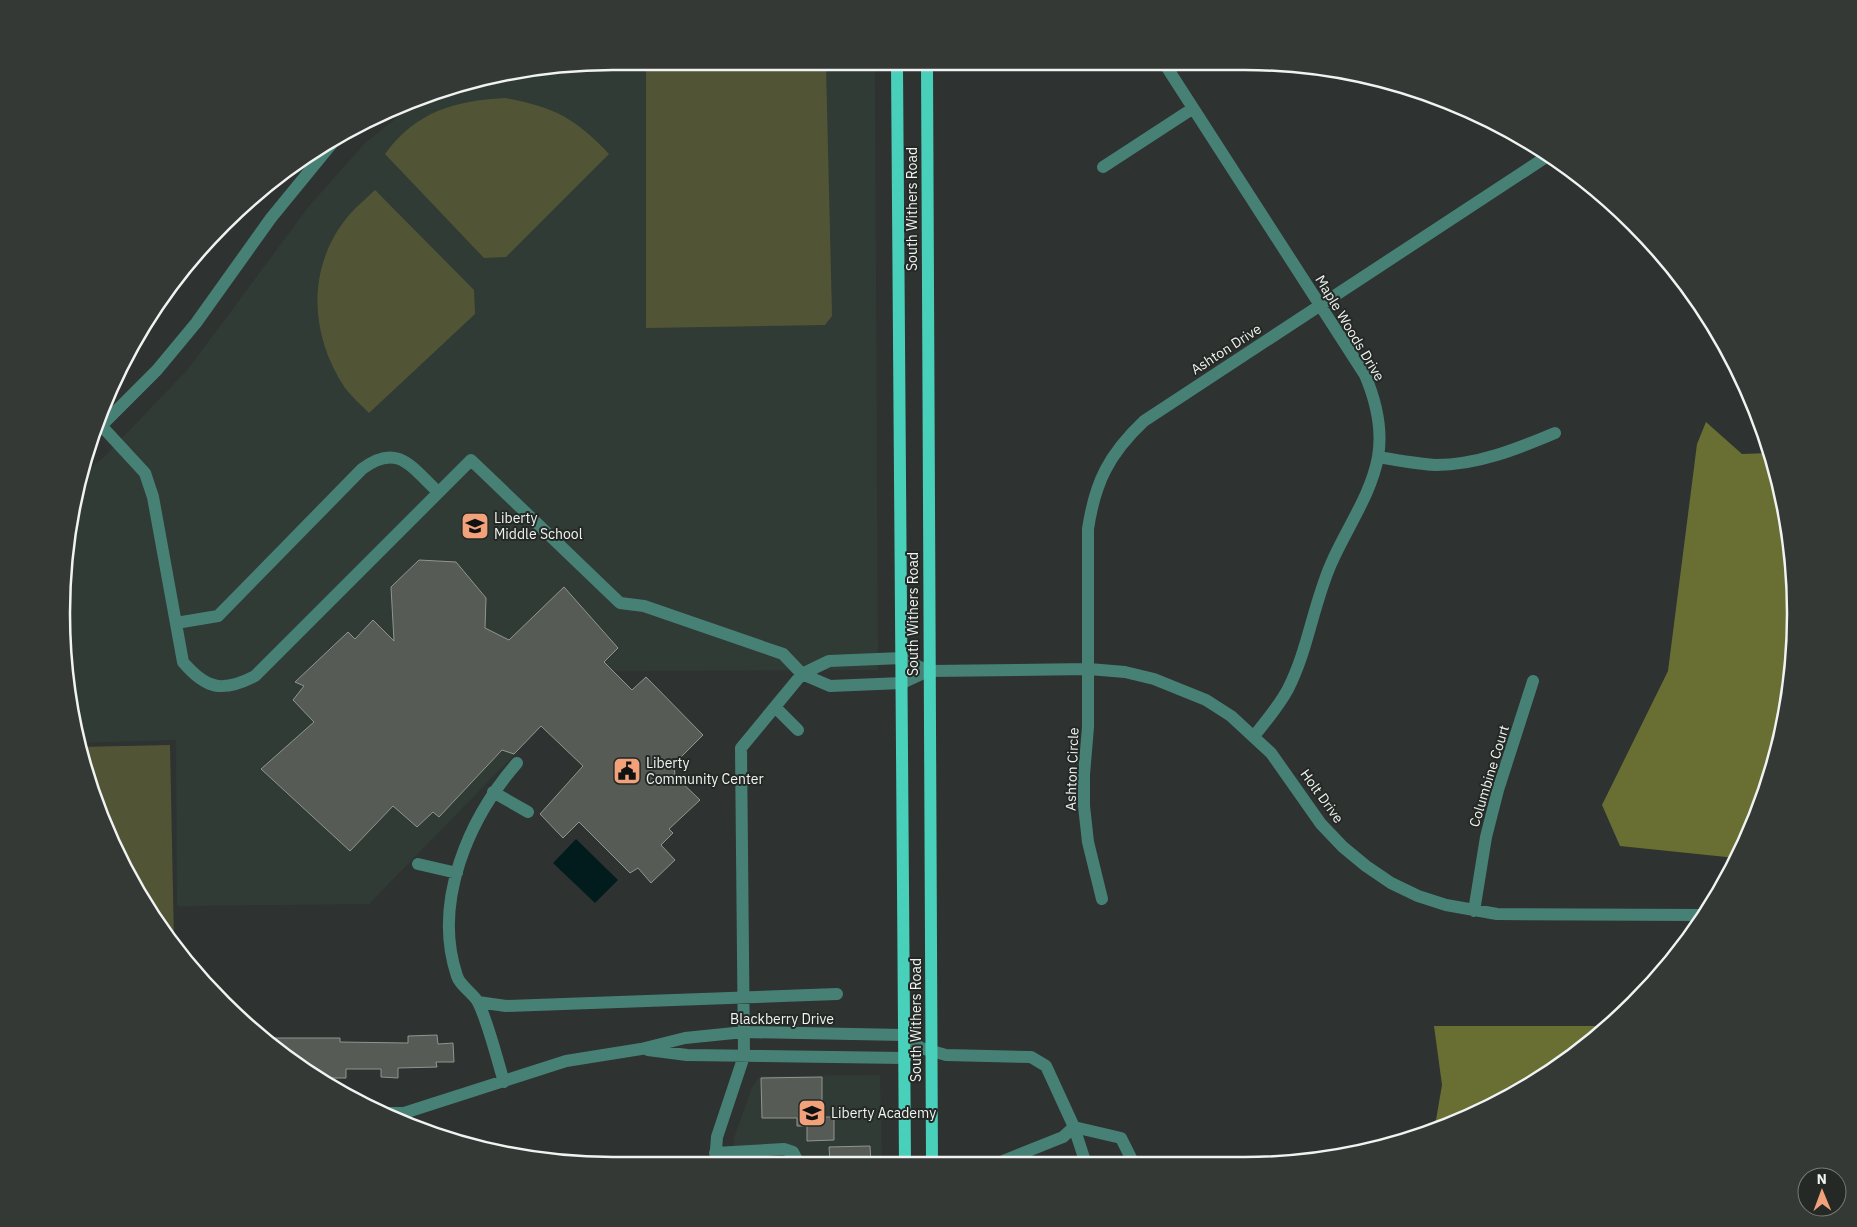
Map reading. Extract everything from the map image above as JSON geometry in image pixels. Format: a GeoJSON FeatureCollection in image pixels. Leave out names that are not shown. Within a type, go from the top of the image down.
{"type":"FeatureCollection","features":[{"type":"Feature","properties":{"kind":"main road","name":"South Withers Road"},"geometry":{"type":"LineString","coordinates":[[897,70],[905,1157]]}},
{"type":"Feature","properties":{"kind":"main road","name":"South Withers Road"},"geometry":{"type":"LineString","coordinates":[[927,70],[928,671],[926,1049],[932,1157]]}},
{"type":"Feature","properties":{"kind":"street","name":"Maple Woods Drive"},"geometry":{"type":"LineString","coordinates":[[1168,70],[1365,375],[1374,396],[1379,421],[1378,457],[1368,489],[1342,539],[1325,578],[1300,660],[1287,690],[1272,715],[1254,736]]}},
{"type":"Feature","properties":{"kind":"street"},"geometry":{"type":"LineString","coordinates":[[1103,167],[1192,109]]}},
{"type":"Feature","properties":{"kind":"street"},"geometry":{"type":"LineString","coordinates":[[107,416],[157,370],[196,323],[270,218],[322,156]]}},
{"type":"Feature","properties":{"kind":"street","name":"Ashton Drive"},"geometry":{"type":"LineString","coordinates":[[1089,669],[1088,530],[1092,504],[1099,479],[1125,438],[1144,421],[1542,160]]}},
{"type":"Feature","properties":{"kind":"street"},"geometry":{"type":"LineString","coordinates":[[103,428],[145,473],[153,497],[183,662],[198,679],[217,686],[238,684],[255,676],[471,460],[620,603],[644,606],[783,654],[802,674],[741,748],[745,997],[744,1056],[717,1137],[715,1157],[754,1156],[784,1149],[793,1152],[796,1157]]}},
{"type":"Feature","properties":{"kind":"street"},"geometry":{"type":"LineString","coordinates":[[1378,457],[1418,463],[1453,464],[1484,459],[1521,448],[1555,433]]}},
{"type":"Feature","properties":{"kind":"street"},"geometry":{"type":"LineString","coordinates":[[176,622],[218,616],[362,469],[376,459],[392,456],[408,463],[438,492]]}},
{"type":"Feature","properties":{"kind":"street","name":"Holt Drive"},"geometry":{"type":"LineString","coordinates":[[802,674],[829,661],[902,658],[928,671]]}},
{"type":"Feature","properties":{"kind":"street","name":"Holt Drive"},"geometry":{"type":"LineString","coordinates":[[802,674],[830,686],[902,683],[928,671],[1089,669],[1125,672],[1178,687],[1218,708],[1254,736],[1285,770],[1321,824],[1343,847],[1391,883],[1418,896],[1446,905],[1497,914],[1695,915]]}},
{"type":"Feature","properties":{"kind":"street","name":"Ashton Circle"},"geometry":{"type":"LineString","coordinates":[[1089,669],[1084,806],[1088,842],[1102,899]]}},
{"type":"Feature","properties":{"kind":"street","name":"Columbine Court"},"geometry":{"type":"LineString","coordinates":[[1474,911],[1486,837],[1498,790],[1533,681]]}},
{"type":"Feature","properties":{"kind":"street"},"geometry":{"type":"LineString","coordinates":[[775,707],[798,730]]}},
{"type":"Feature","properties":{"kind":"street"},"geometry":{"type":"LineString","coordinates":[[504,1082],[478,1002],[458,979],[450,954],[448,926],[457,873],[476,821],[493,792],[517,763]]}},
{"type":"Feature","properties":{"kind":"street"},"geometry":{"type":"LineString","coordinates":[[493,792],[528,812]]}},
{"type":"Feature","properties":{"kind":"street"},"geometry":{"type":"LineString","coordinates":[[418,864],[457,873]]}},
{"type":"Feature","properties":{"kind":"street"},"geometry":{"type":"LineString","coordinates":[[478,1002],[506,1006],[837,994]]}},
{"type":"Feature","properties":{"kind":"street","name":"Blackberry Drive"},"geometry":{"type":"LineString","coordinates":[[399,1113],[504,1082],[566,1061],[641,1049],[686,1038],[744,1032],[904,1035]]}},
{"type":"Feature","properties":{"kind":"street"},"geometry":{"type":"LineString","coordinates":[[904,1035],[926,1049],[946,1055],[1031,1057],[1046,1066],[1074,1126],[1084,1157]]}},
{"type":"Feature","properties":{"kind":"street","name":"Blackberry Drive"},"geometry":{"type":"LineString","coordinates":[[641,1049],[687,1055],[904,1058]]}},
{"type":"Feature","properties":{"kind":"street"},"geometry":{"type":"LineString","coordinates":[[904,1058],[926,1049]]}},
{"type":"Feature","properties":{"kind":"street"},"geometry":{"type":"LineString","coordinates":[[1013,1157],[1063,1137],[1074,1126]]}},
{"type":"Feature","properties":{"kind":"street"},"geometry":{"type":"LineString","coordinates":[[1074,1126],[1121,1138],[1130,1157]]}},
{"type":"Feature","properties":{"kind":"shaded area","name":"Liberty Middle School"},"geometry":{"type":"Polygon","coordinates":[[[614,70],[875,70],[878,670],[596,671],[369,904],[177,906],[176,740],[86,743],[80,720],[71,649],[70,614],[71,578],[80,507],[90,468],[103,458],[188,369],[309,206],[365,143],[406,111],[439,99],[507,80],[578,71],[614,70]]]}},
{"type":"Feature","properties":{"kind":"shaded area","name":"Liberty Academy"},"geometry":{"type":"Polygon","coordinates":[[[880,1075],[882,1157],[732,1157],[734,1138],[752,1087],[760,1076],[880,1075]]]}},
{"type":"Feature","properties":{"kind":"green space"},"geometry":{"type":"Polygon","coordinates":[[[646,70],[826,70],[832,316],[825,325],[646,328],[646,70]]]}},
{"type":"Feature","properties":{"kind":"green space"},"geometry":{"type":"Polygon","coordinates":[[[505,98],[537,105],[563,116],[585,131],[609,154],[506,257],[484,258],[385,154],[397,139],[410,128],[438,111],[469,102],[505,98]]]}},
{"type":"Feature","properties":{"kind":"green space"},"geometry":{"type":"Polygon","coordinates":[[[375,190],[474,290],[475,314],[369,413],[345,388],[333,367],[324,345],[319,323],[318,300],[320,277],[326,255],[336,234],[350,214],[375,190]]]}},
{"type":"Feature","properties":{"kind":"green space"},"geometry":{"type":"Polygon","coordinates":[[[1706,422],[1742,454],[1762,453],[1777,507],[1786,578],[1786,649],[1777,720],[1758,788],[1746,821],[1729,857],[1620,846],[1602,805],[1668,671],[1697,444],[1706,422]]]}},
{"type":"Feature","properties":{"kind":"green space"},"geometry":{"type":"Polygon","coordinates":[[[170,745],[174,932],[143,885],[126,854],[99,788],[87,747],[170,745]]]}},
{"type":"Feature","properties":{"kind":"green space"},"geometry":{"type":"Polygon","coordinates":[[[1434,1026],[1597,1026],[1574,1045],[1515,1084],[1484,1101],[1433,1123],[1436,1120],[1442,1085],[1434,1026]]]}},
{"type":"Feature","properties":{"kind":"water"},"geometry":{"type":"Polygon","coordinates":[[[576,839],[618,880],[595,903],[553,863],[576,839]]]}},
{"type":"Feature","properties":{"kind":"building"},"geometry":{"type":"Polygon","coordinates":[[[419,560],[456,562],[486,598],[485,628],[509,640],[564,587],[618,648],[604,662],[632,690],[646,677],[703,735],[674,764],[675,776],[700,800],[669,829],[673,833],[661,845],[675,860],[651,883],[638,868],[630,873],[579,822],[563,838],[540,814],[583,766],[541,726],[514,754],[502,750],[439,817],[433,812],[417,827],[393,806],[350,851],[261,769],[314,722],[293,700],[304,686],[295,682],[348,632],[355,639],[373,620],[394,641],[391,587],[419,560]]]}},
{"type":"Feature","properties":{"kind":"building"},"geometry":{"type":"Polygon","coordinates":[[[437,1035],[438,1044],[453,1043],[454,1062],[436,1062],[437,1067],[398,1068],[398,1078],[381,1077],[381,1069],[346,1069],[346,1078],[333,1078],[274,1038],[340,1038],[340,1042],[408,1043],[408,1036],[437,1035]]]}},
{"type":"Feature","properties":{"kind":"building"},"geometry":{"type":"Polygon","coordinates":[[[822,1077],[822,1117],[834,1117],[834,1140],[807,1141],[807,1126],[797,1126],[797,1118],[762,1118],[761,1078],[822,1077]]]}},
{"type":"Feature","properties":{"kind":"building"},"geometry":{"type":"Polygon","coordinates":[[[870,1146],[871,1157],[830,1157],[829,1147],[870,1146]]]}},
{"type":"Feature","properties":{"kind":"place","name":"Liberty Middle School"},"geometry":{"type":"Point","coordinates":[475,526]}},
{"type":"Feature","properties":{"kind":"place","name":"Liberty Community Center"},"geometry":{"type":"Point","coordinates":[627,771]}},
{"type":"Feature","properties":{"kind":"place","name":"Liberty Academy"},"geometry":{"type":"Point","coordinates":[812,1113]}}]}
